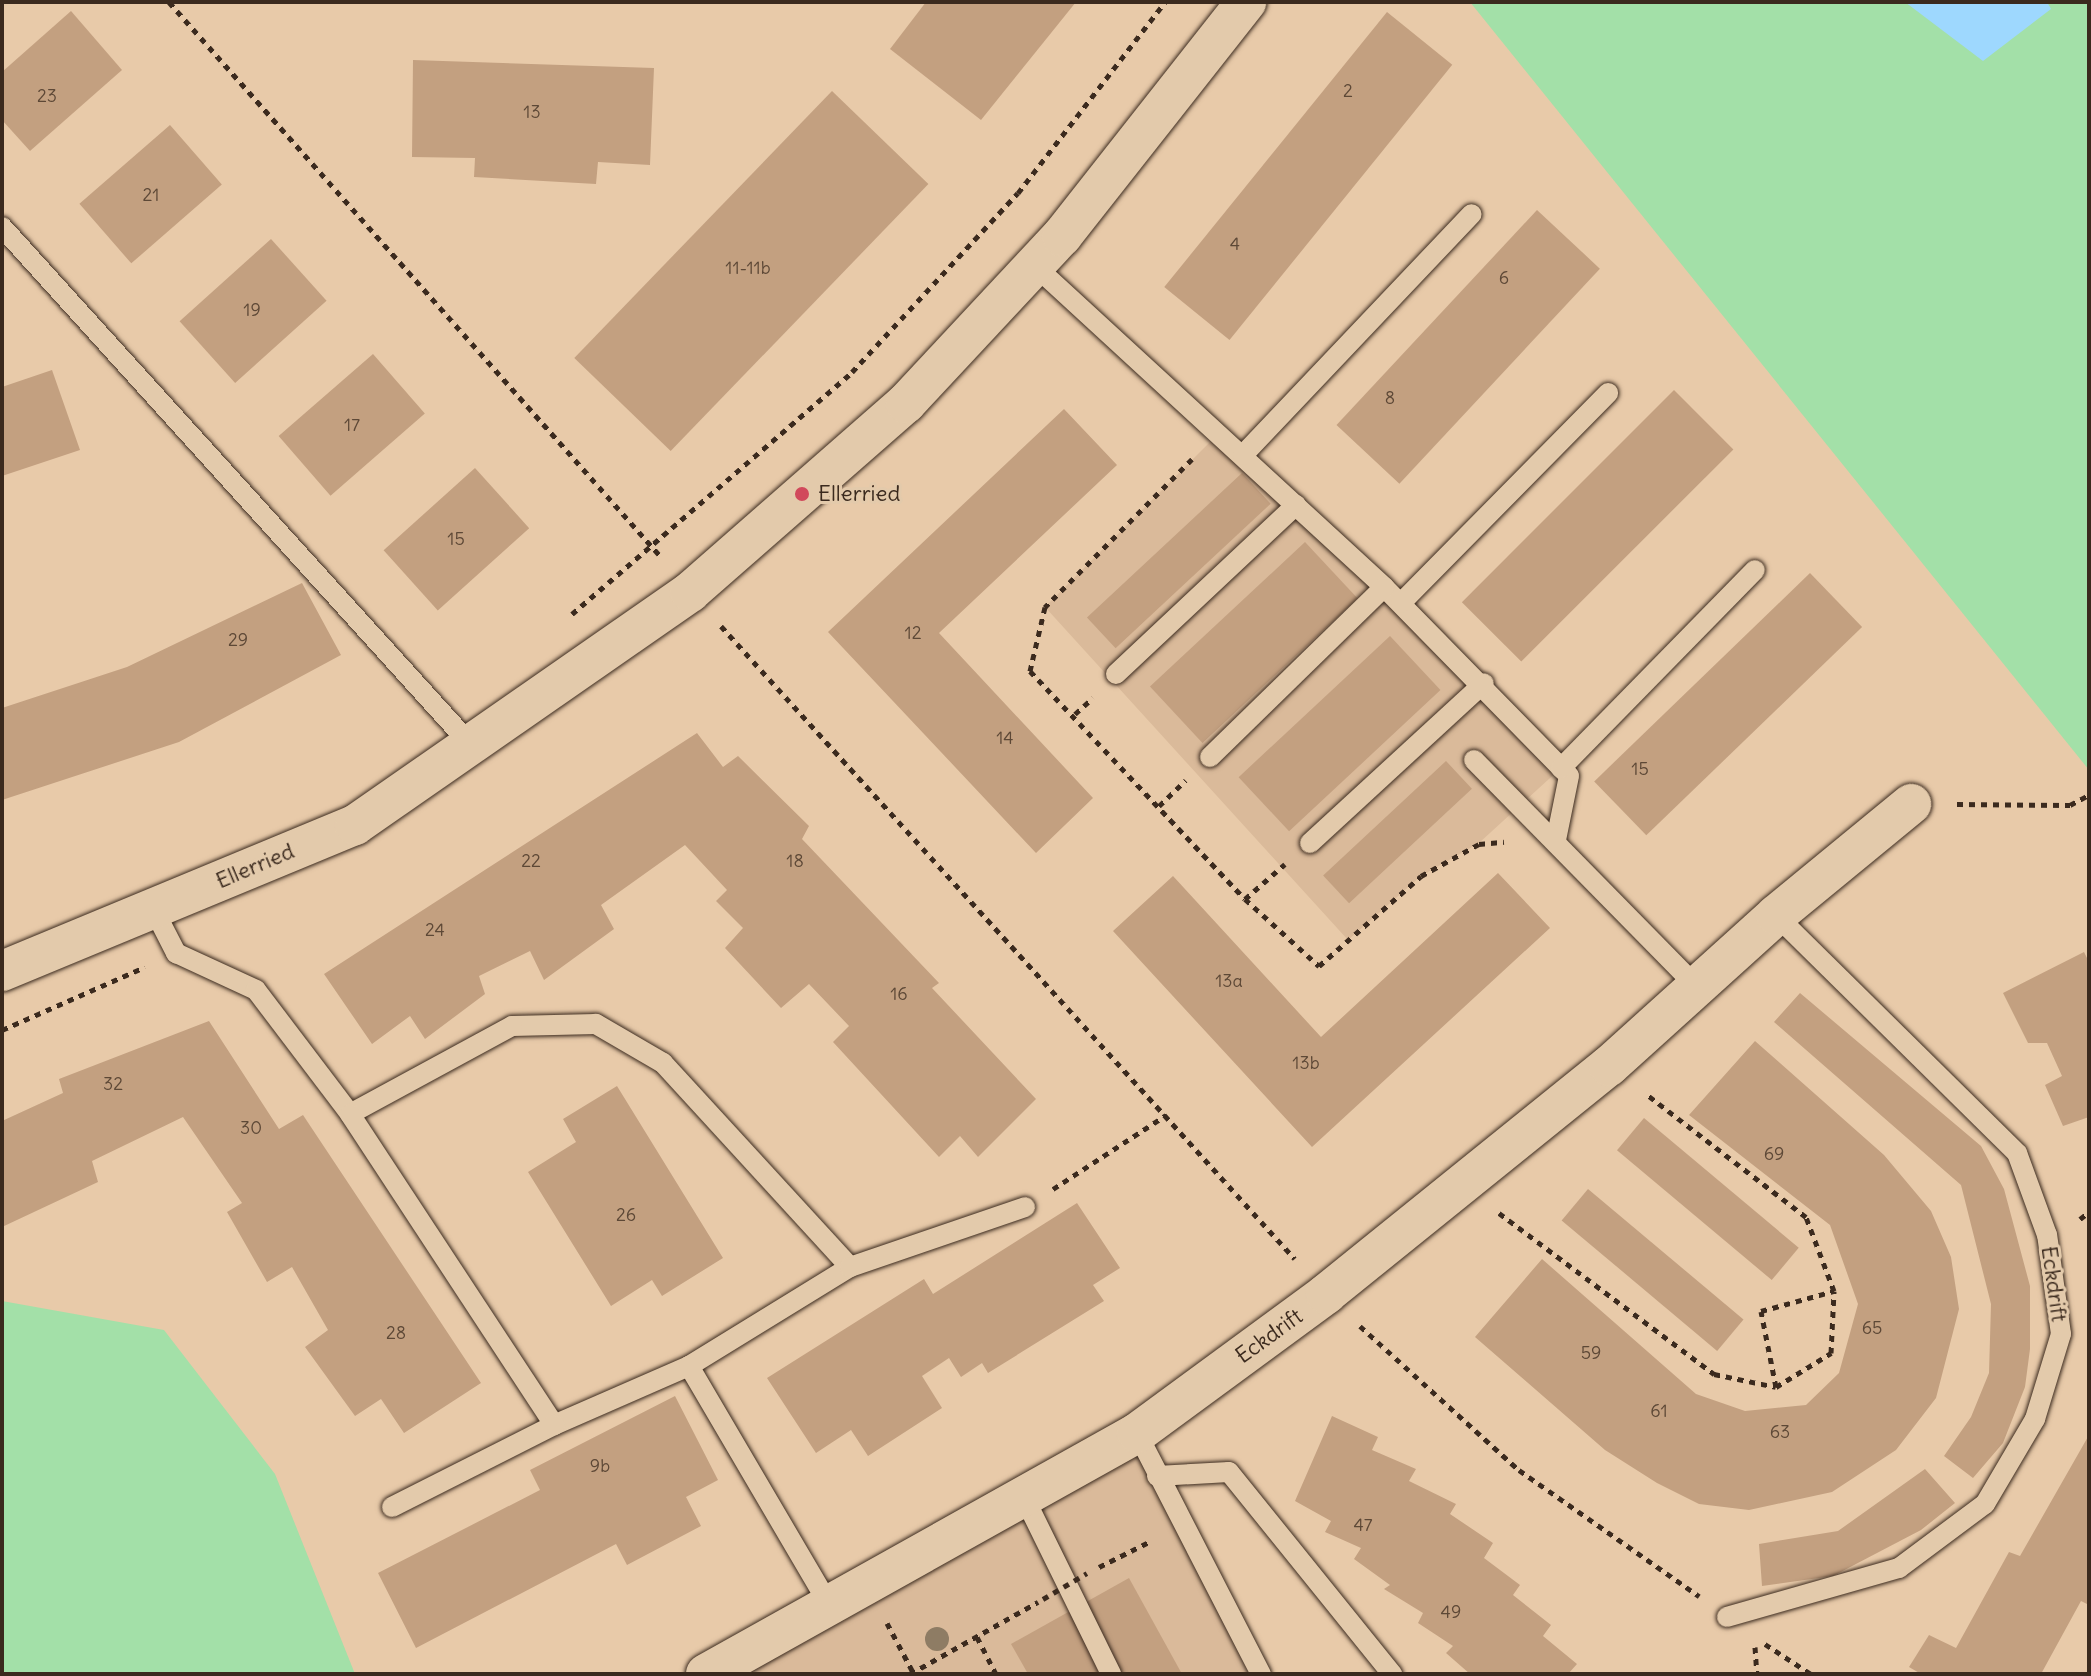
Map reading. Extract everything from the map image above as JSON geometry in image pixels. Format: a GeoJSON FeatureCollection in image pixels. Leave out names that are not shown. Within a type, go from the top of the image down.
{"type":"FeatureCollection","features":[{"type":"Feature","properties":{"kind":"street","name":"Ellerried"},"geometry":{"type":"LineString","coordinates":[[2,971],[355,825],[690,592],[896,414],[1034,265],[1246,2]]}},
{"type":"Feature","properties":{"kind":"street","name":"Eckdrift"},"geometry":{"type":"LineString","coordinates":[[712,1673],[1137,1433],[1326,1294],[1609,1066],[1776,915],[1911,804]]}},
{"type":"Feature","properties":{"kind":"lane"},"geometry":{"type":"LineString","coordinates":[[1243,455],[1472,214]]}},
{"type":"Feature","properties":{"kind":"lane"},"geometry":{"type":"LineString","coordinates":[[2,227],[472,746]]}},
{"type":"Feature","properties":{"kind":"lane"},"geometry":{"type":"LineString","coordinates":[[1034,265],[1401,603],[1484,683],[1569,776],[1556,840]]}},
{"type":"Feature","properties":{"kind":"lane"},"geometry":{"type":"LineString","coordinates":[[1401,603],[1608,393]]}},
{"type":"Feature","properties":{"kind":"lane"},"geometry":{"type":"LineString","coordinates":[[1116,674],[1296,505]]}},
{"type":"Feature","properties":{"kind":"lane"},"geometry":{"type":"LineString","coordinates":[[1561,768],[1755,570]]}},
{"type":"Feature","properties":{"kind":"lane"},"geometry":{"type":"LineString","coordinates":[[1210,757],[1384,587]]}},
{"type":"Feature","properties":{"kind":"lane"},"geometry":{"type":"LineString","coordinates":[[1310,843],[1484,683]]}},
{"type":"Feature","properties":{"kind":"lane"},"geometry":{"type":"LineString","coordinates":[[1474,760],[1556,840],[1696,986]]}},
{"type":"Feature","properties":{"kind":"lane"},"geometry":{"type":"LineString","coordinates":[[153,908],[176,953],[256,990],[350,1114],[554,1425]]}},
{"type":"Feature","properties":{"kind":"lane","name":"Eckdrift"},"geometry":{"type":"LineString","coordinates":[[1727,1617],[1899,1568],[1985,1504],[2035,1419],[2061,1334],[2047,1235],[2017,1153],[1776,915]]}},
{"type":"Feature","properties":{"kind":"lane"},"geometry":{"type":"LineString","coordinates":[[350,1114],[512,1026],[596,1024],[663,1063],[850,1267]]}},
{"type":"Feature","properties":{"kind":"lane"},"geometry":{"type":"LineString","coordinates":[[392,1507],[554,1425],[689,1366],[850,1267],[1025,1207]]}},
{"type":"Feature","properties":{"kind":"lane"},"geometry":{"type":"LineString","coordinates":[[689,1366],[830,1606]]}},
{"type":"Feature","properties":{"kind":"lane"},"geometry":{"type":"LineString","coordinates":[[1137,1433],[1181,1527],[1261,1674]]}},
{"type":"Feature","properties":{"kind":"lane"},"geometry":{"type":"LineString","coordinates":[[1157,1476],[1229,1472],[1392,1674]]}},
{"type":"Feature","properties":{"kind":"lane"},"geometry":{"type":"LineString","coordinates":[[1025,1499],[1111,1674]]}},
{"type":"Feature","properties":{"kind":"path"},"geometry":{"type":"LineString","coordinates":[[169,2],[690,592],[1326,1294],[1519,1470],[1727,1617]]}},
{"type":"Feature","properties":{"kind":"path"},"geometry":{"type":"LineString","coordinates":[[567,618],[852,372],[1018,193],[1165,2]]}},
{"type":"Feature","properties":{"kind":"path"},"geometry":{"type":"LineString","coordinates":[[1911,804],[2070,805],[2089,795]]}},
{"type":"Feature","properties":{"kind":"path"},"geometry":{"type":"LineString","coordinates":[[1245,899],[1310,843]]}},
{"type":"Feature","properties":{"kind":"path"},"geometry":{"type":"LineString","coordinates":[[1461,1185],[1714,1374],[1776,1387],[1831,1353],[1834,1291],[1806,1217],[1609,1066]]}},
{"type":"Feature","properties":{"kind":"path"},"geometry":{"type":"LineString","coordinates":[[1025,1207],[1166,1115]]}},
{"type":"Feature","properties":{"kind":"path"},"geometry":{"type":"LineString","coordinates":[[1776,1387],[1761,1311],[1834,1291]]}},
{"type":"Feature","properties":{"kind":"path"},"geometry":{"type":"LineString","coordinates":[[868,1587],[912,1674],[1087,1573],[1181,1527]]}},
{"type":"Feature","properties":{"kind":"path"},"geometry":{"type":"LineString","coordinates":[[977,1637],[996,1674]]}},
{"type":"Feature","properties":{"kind":"path"},"geometry":{"type":"LineString","coordinates":[[1757,1674],[1755,1638],[1811,1674]]}},
{"type":"Feature","properties":{"kind":"shaded area"},"geometry":{"type":"Polygon","coordinates":[[[1220,432],[1561,768],[1479,843],[1421,876],[1348,940],[1045,607],[1220,432]]]}},
{"type":"Feature","properties":{"kind":"shaded area"},"geometry":{"type":"Polygon","coordinates":[[[1136,1451],[1260,1674],[738,1674],[1136,1451]]]}},
{"type":"Feature","properties":{"kind":"green space"},"geometry":{"type":"Polygon","coordinates":[[[1470,2],[2089,2],[2089,770],[1470,2]]]}},
{"type":"Feature","properties":{"kind":"green space"},"geometry":{"type":"Polygon","coordinates":[[[2,1301],[164,1330],[275,1474],[355,1674],[2,1674],[2,1301]]]}},
{"type":"Feature","properties":{"kind":"water"},"geometry":{"type":"Polygon","coordinates":[[[1905,2],[2047,2],[2051,9],[1983,61],[1905,2]]]}},
{"type":"Feature","properties":{"kind":"building"},"geometry":{"type":"Polygon","coordinates":[[[926,2],[1076,2],[981,120],[890,49],[926,2]]]}},
{"type":"Feature","properties":{"kind":"building"},"geometry":{"type":"Polygon","coordinates":[[[71,11],[122,70],[30,151],[2,120],[2,72],[71,11]]]}},
{"type":"Feature","properties":{"kind":"building"},"geometry":{"type":"Polygon","coordinates":[[[1387,12],[1452,65],[1230,340],[1164,287],[1387,12]]]}},
{"type":"Feature","properties":{"kind":"building"},"geometry":{"type":"Polygon","coordinates":[[[413,60],[654,68],[650,165],[598,162],[596,184],[474,177],[475,158],[412,157],[413,60]]]}},
{"type":"Feature","properties":{"kind":"building"},"geometry":{"type":"Polygon","coordinates":[[[832,91],[928,184],[671,451],[574,358],[832,91]]]}},
{"type":"Feature","properties":{"kind":"building"},"geometry":{"type":"Polygon","coordinates":[[[170,125],[222,185],[131,263],[79,204],[170,125]]]}},
{"type":"Feature","properties":{"kind":"building"},"geometry":{"type":"Polygon","coordinates":[[[1537,210],[1600,269],[1399,484],[1336,425],[1537,210]]]}},
{"type":"Feature","properties":{"kind":"building"},"geometry":{"type":"Polygon","coordinates":[[[271,239],[327,301],[235,383],[180,321],[271,239]]]}},
{"type":"Feature","properties":{"kind":"building"},"geometry":{"type":"Polygon","coordinates":[[[373,354],[425,414],[330,496],[279,436],[373,354]]]}},
{"type":"Feature","properties":{"kind":"building"},"geometry":{"type":"Polygon","coordinates":[[[52,370],[80,450],[2,476],[2,387],[52,370]]]}},
{"type":"Feature","properties":{"kind":"building"},"geometry":{"type":"Polygon","coordinates":[[[1674,390],[1733,449],[1521,662],[1462,602],[1674,390]]]}},
{"type":"Feature","properties":{"kind":"building"},"geometry":{"type":"Polygon","coordinates":[[[1064,409],[1117,465],[939,633],[1093,798],[1036,853],[828,632],[1064,409]]]}},
{"type":"Feature","properties":{"kind":"building"},"geometry":{"type":"Polygon","coordinates":[[[475,468],[529,528],[438,610],[384,550],[475,468]]]}},
{"type":"Feature","properties":{"kind":"building"},"geometry":{"type":"Polygon","coordinates":[[[1242,473],[1271,504],[1116,648],[1087,618],[1242,473]]]}},
{"type":"Feature","properties":{"kind":"building"},"geometry":{"type":"Polygon","coordinates":[[[1305,542],[1358,598],[1202,743],[1150,687],[1305,542]]]}},
{"type":"Feature","properties":{"kind":"building"},"geometry":{"type":"Polygon","coordinates":[[[1810,573],[1862,627],[1646,835],[1594,781],[1810,573]]]}},
{"type":"Feature","properties":{"kind":"building"},"geometry":{"type":"Polygon","coordinates":[[[302,583],[341,655],[179,742],[2,800],[2,708],[127,667],[302,583]]]}},
{"type":"Feature","properties":{"kind":"building"},"geometry":{"type":"Polygon","coordinates":[[[1390,636],[1440,690],[1289,831],[1239,777],[1390,636]]]}},
{"type":"Feature","properties":{"kind":"building"},"geometry":{"type":"Polygon","coordinates":[[[697,733],[723,767],[738,756],[809,826],[802,839],[939,983],[932,988],[1036,1099],[978,1157],[960,1136],[939,1157],[833,1042],[849,1026],[809,984],[781,1008],[725,948],[743,928],[716,901],[727,890],[685,845],[601,905],[614,929],[544,980],[530,951],[479,976],[485,994],[425,1039],[410,1016],[372,1044],[324,974],[697,733]]]}},
{"type":"Feature","properties":{"kind":"building"},"geometry":{"type":"Polygon","coordinates":[[[1446,761],[1472,789],[1349,903],[1323,876],[1446,761]]]}},
{"type":"Feature","properties":{"kind":"building"},"geometry":{"type":"Polygon","coordinates":[[[1498,873],[1550,928],[1312,1147],[1113,931],[1173,876],[1321,1037],[1498,873]]]}},
{"type":"Feature","properties":{"kind":"building"},"geometry":{"type":"Polygon","coordinates":[[[2084,952],[2089,962],[2089,1117],[2063,1126],[2045,1085],[2062,1076],[2047,1043],[2028,1043],[2003,993],[2084,952]]]}},
{"type":"Feature","properties":{"kind":"building"},"geometry":{"type":"Polygon","coordinates":[[[1800,993],[1981,1146],[2004,1189],[2030,1286],[2030,1349],[2025,1387],[2003,1443],[1973,1478],[1944,1456],[1971,1417],[1989,1373],[1991,1304],[1961,1185],[1774,1022],[1800,993]]]}},
{"type":"Feature","properties":{"kind":"building"},"geometry":{"type":"Polygon","coordinates":[[[209,1021],[279,1129],[303,1115],[481,1383],[404,1433],[381,1399],[355,1416],[305,1347],[328,1330],[292,1267],[267,1282],[227,1212],[242,1203],[183,1117],[92,1161],[98,1182],[2,1227],[2,1121],[63,1093],[59,1079],[209,1021]]]}},
{"type":"Feature","properties":{"kind":"building"},"geometry":{"type":"Polygon","coordinates":[[[1755,1041],[1884,1155],[1931,1211],[1951,1257],[1959,1309],[1936,1398],[1896,1450],[1832,1492],[1749,1510],[1699,1504],[1657,1483],[1605,1450],[1475,1337],[1542,1259],[1696,1394],[1745,1411],[1806,1405],[1839,1373],[1858,1304],[1830,1225],[1689,1115],[1755,1041]]]}},
{"type":"Feature","properties":{"kind":"building"},"geometry":{"type":"Polygon","coordinates":[[[617,1086],[723,1258],[662,1296],[652,1280],[611,1306],[528,1172],[576,1142],[563,1119],[617,1086]]]}},
{"type":"Feature","properties":{"kind":"building"},"geometry":{"type":"Polygon","coordinates":[[[1644,1118],[1799,1248],[1772,1280],[1617,1150],[1644,1118]]]}},
{"type":"Feature","properties":{"kind":"building"},"geometry":{"type":"Polygon","coordinates":[[[1588,1189],[1744,1319],[1717,1351],[1562,1220],[1588,1189]]]}},
{"type":"Feature","properties":{"kind":"building"},"geometry":{"type":"Polygon","coordinates":[[[1077,1203],[1120,1268],[1093,1285],[1104,1301],[988,1373],[982,1363],[961,1377],[949,1358],[922,1376],[942,1408],[868,1456],[851,1430],[816,1453],[767,1378],[924,1279],[933,1294],[1077,1203]]]}},
{"type":"Feature","properties":{"kind":"building"},"geometry":{"type":"Polygon","coordinates":[[[675,1396],[718,1480],[686,1497],[701,1526],[627,1565],[616,1544],[416,1648],[378,1573],[540,1490],[530,1470],[675,1396]]]}},
{"type":"Feature","properties":{"kind":"building"},"geometry":{"type":"Polygon","coordinates":[[[1332,1416],[1378,1437],[1372,1450],[1416,1469],[1409,1481],[1456,1504],[1450,1514],[1493,1543],[1484,1558],[1520,1585],[1513,1595],[1551,1625],[1543,1636],[1577,1664],[1568,1674],[1470,1674],[1446,1653],[1453,1646],[1418,1623],[1423,1613],[1384,1589],[1390,1585],[1354,1559],[1361,1548],[1325,1532],[1331,1521],[1295,1501],[1332,1416]]]}},
{"type":"Feature","properties":{"kind":"building"},"geometry":{"type":"Polygon","coordinates":[[[2089,1435],[2089,1605],[2081,1601],[2041,1674],[1921,1674],[1909,1667],[1929,1635],[1956,1648],[2009,1552],[2020,1556],[2089,1435]]]}},
{"type":"Feature","properties":{"kind":"building"},"geometry":{"type":"Polygon","coordinates":[[[1925,1469],[1955,1503],[1921,1530],[1833,1576],[1762,1586],[1759,1544],[1838,1531],[1925,1469]]]}},
{"type":"Feature","properties":{"kind":"building"},"geometry":{"type":"Polygon","coordinates":[[[1129,1578],[1182,1674],[1028,1674],[1011,1644],[1129,1578]]]}},
{"type":"Feature","properties":{"kind":"place","name":"Ellerried"},"geometry":{"type":"Point","coordinates":[802,494]}}]}
